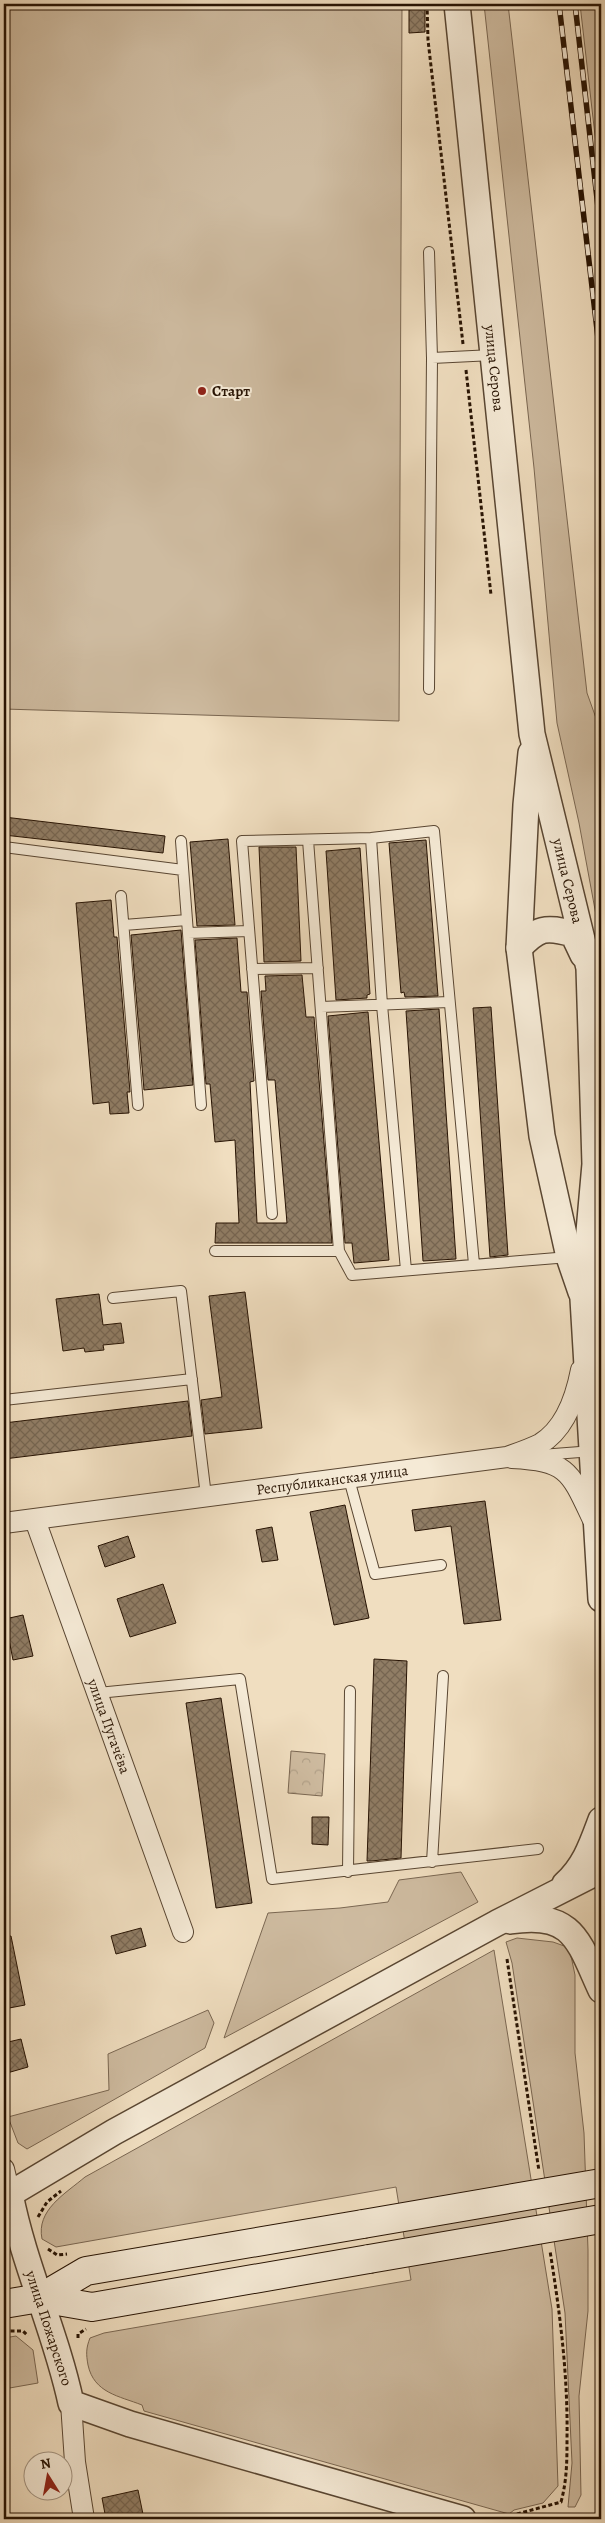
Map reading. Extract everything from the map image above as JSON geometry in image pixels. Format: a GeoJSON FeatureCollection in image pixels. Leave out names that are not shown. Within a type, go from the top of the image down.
{"type":"FeatureCollection","features":[{"type":"Feature","properties":{"kind":"main road"},"geometry":{"type":"LineString","coordinates":[[40,2298],[86,2271],[601,2183]]}},
{"type":"Feature","properties":{"kind":"main road"},"geometry":{"type":"LineString","coordinates":[[4,2304],[40,2298],[92,2307],[601,2219]]}},
{"type":"Feature","properties":{"kind":"street","name":"улица Серова"},"geometry":{"type":"LineString","coordinates":[[457,4],[532,734],[589,968],[595,1164],[583,1299],[601,1599]]}},
{"type":"Feature","properties":{"kind":"street","name":"улица Серова"},"geometry":{"type":"LineString","coordinates":[[532,734],[526,804],[519,948],[542,1136],[568,1257],[583,1299]]}},
{"type":"Feature","properties":{"kind":"street"},"geometry":{"type":"LineString","coordinates":[[519,948],[533,933],[555,929],[573,934],[589,968]]}},
{"type":"Feature","properties":{"kind":"street","name":"Республиканская улица"},"geometry":{"type":"LineString","coordinates":[[4,1523],[507,1457],[542,1443],[560,1425],[577,1394],[586,1338]]}},
{"type":"Feature","properties":{"kind":"street"},"geometry":{"type":"LineString","coordinates":[[507,1457],[540,1459],[561,1466],[576,1482],[597,1529]]}},
{"type":"Feature","properties":{"kind":"street","name":"улица Пугачёва"},"geometry":{"type":"LineString","coordinates":[[35,1520],[183,1932]]}},
{"type":"Feature","properties":{"kind":"street"},"geometry":{"type":"LineString","coordinates":[[551,1896],[577,1873],[586,1859],[601,1820]]}},
{"type":"Feature","properties":{"kind":"street"},"geometry":{"type":"LineString","coordinates":[[10,2194],[114,2132],[497,1923],[601,1870]]}},
{"type":"Feature","properties":{"kind":"street"},"geometry":{"type":"LineString","coordinates":[[497,1923],[530,1918],[554,1921],[567,1928],[581,1948],[601,1990]]}},
{"type":"Feature","properties":{"kind":"street","name":"улица Пожарского"},"geometry":{"type":"LineString","coordinates":[[4,2169],[17,2233],[62,2362],[71,2403],[75,2462],[84,2519]]}},
{"type":"Feature","properties":{"kind":"street"},"geometry":{"type":"LineString","coordinates":[[71,2403],[130,2424],[463,2519]]}},
{"type":"Feature","properties":{"kind":"lane"},"geometry":{"type":"LineString","coordinates":[[429,252],[432,358],[429,689]]}},
{"type":"Feature","properties":{"kind":"lane"},"geometry":{"type":"LineString","coordinates":[[432,358],[494,355]]}},
{"type":"Feature","properties":{"kind":"lane"},"geometry":{"type":"LineString","coordinates":[[272,1214],[242,841],[371,838],[434,831],[474,1264]]}},
{"type":"Feature","properties":{"kind":"lane"},"geometry":{"type":"LineString","coordinates":[[371,838],[382,1005],[406,1270]]}},
{"type":"Feature","properties":{"kind":"lane"},"geometry":{"type":"LineString","coordinates":[[308,840],[339,1251],[352,1275],[568,1257]]}},
{"type":"Feature","properties":{"kind":"lane"},"geometry":{"type":"LineString","coordinates":[[180,841],[201,1105]]}},
{"type":"Feature","properties":{"kind":"lane"},"geometry":{"type":"LineString","coordinates":[[4,848],[183,870]]}},
{"type":"Feature","properties":{"kind":"lane"},"geometry":{"type":"LineString","coordinates":[[121,896],[138,1105]]}},
{"type":"Feature","properties":{"kind":"lane"},"geometry":{"type":"LineString","coordinates":[[124,925],[187,920]]}},
{"type":"Feature","properties":{"kind":"lane"},"geometry":{"type":"LineString","coordinates":[[188,934],[249,931]]}},
{"type":"Feature","properties":{"kind":"lane"},"geometry":{"type":"LineString","coordinates":[[252,969],[318,968]]}},
{"type":"Feature","properties":{"kind":"lane"},"geometry":{"type":"LineString","coordinates":[[321,1006],[449,1002]]}},
{"type":"Feature","properties":{"kind":"lane"},"geometry":{"type":"LineString","coordinates":[[215,1251],[339,1251]]}},
{"type":"Feature","properties":{"kind":"lane"},"geometry":{"type":"LineString","coordinates":[[113,1298],[181,1291],[206,1496]]}},
{"type":"Feature","properties":{"kind":"lane"},"geometry":{"type":"LineString","coordinates":[[4,1400],[192,1379]]}},
{"type":"Feature","properties":{"kind":"lane"},"geometry":{"type":"LineString","coordinates":[[507,1457],[593,1451]]}},
{"type":"Feature","properties":{"kind":"lane"},"geometry":{"type":"LineString","coordinates":[[348,1479],[375,1574],[441,1565]]}},
{"type":"Feature","properties":{"kind":"lane"},"geometry":{"type":"LineString","coordinates":[[432,1862],[444,1676]]}},
{"type":"Feature","properties":{"kind":"lane"},"geometry":{"type":"LineString","coordinates":[[98,1693],[240,1678],[272,1879],[348,1872],[538,1849]]}},
{"type":"Feature","properties":{"kind":"lane"},"geometry":{"type":"LineString","coordinates":[[348,1872],[350,1691]]}},
{"type":"Feature","properties":{"kind":"path"},"geometry":{"type":"LineString","coordinates":[[427,4],[428,40],[491,595]]}},
{"type":"Feature","properties":{"kind":"path"},"geometry":{"type":"LineString","coordinates":[[36,2222],[40,2209],[62,2190]]}},
{"type":"Feature","properties":{"kind":"path"},"geometry":{"type":"LineString","coordinates":[[44,2247],[57,2255],[72,2254]]}},
{"type":"Feature","properties":{"kind":"path"},"geometry":{"type":"LineString","coordinates":[[77,2342],[78,2334],[94,2324]]}},
{"type":"Feature","properties":{"kind":"green space","name":"Старт"},"geometry":{"type":"Polygon","coordinates":[[[4,4],[402,4],[399,721],[4,709],[4,4]]]}},
{"type":"Feature","properties":{"kind":"green space"},"geometry":{"type":"Polygon","coordinates":[[[484,4],[508,4],[587,693],[601,732],[601,942],[579,823],[557,723],[534,468],[484,4]]]}},
{"type":"Feature","properties":{"kind":"green space"},"geometry":{"type":"Polygon","coordinates":[[[580,4],[601,4],[601,188],[580,4]]]}},
{"type":"Feature","properties":{"kind":"green space"},"geometry":{"type":"Polygon","coordinates":[[[291,1751],[325,1754],[322,1796],[288,1793],[291,1751]]]}},
{"type":"Feature","properties":{"kind":"green space"},"geometry":{"type":"Polygon","coordinates":[[[461,1872],[478,1902],[224,2038],[268,1913],[340,1908],[388,1902],[399,1880],[461,1872]]]}},
{"type":"Feature","properties":{"kind":"green space"},"geometry":{"type":"Polygon","coordinates":[[[517,1938],[553,1942],[567,1947],[575,1975],[575,2053],[584,2133],[588,2311],[579,2396],[581,2495],[575,2507],[568,2507],[572,2463],[565,2313],[512,1963],[506,1942],[517,1938]]]}},
{"type":"Feature","properties":{"kind":"green space"},"geometry":{"type":"Polygon","coordinates":[[[494,1950],[552,2309],[558,2486],[543,2503],[514,2510],[509,2514],[144,2411],[142,2405],[116,2396],[102,2388],[91,2374],[87,2351],[90,2338],[104,2333],[411,2280],[396,2187],[56,2247],[42,2239],[41,2229],[43,2219],[61,2196],[85,2177],[494,1950]]]}},
{"type":"Feature","properties":{"kind":"green space"},"geometry":{"type":"Polygon","coordinates":[[[208,2010],[214,2023],[205,2048],[27,2149],[18,2143],[8,2117],[109,2090],[108,2054],[208,2010]]]}},
{"type":"Feature","properties":{"kind":"green space"},"geometry":{"type":"Polygon","coordinates":[[[16,2336],[33,2350],[38,2383],[4,2389],[4,2338],[16,2336]]]}},
{"type":"Feature","properties":{"kind":"building"},"geometry":{"type":"Polygon","coordinates":[[[409,4],[425,4],[425,32],[409,33],[409,4]]]}},
{"type":"Feature","properties":{"kind":"building"},"geometry":{"type":"Polygon","coordinates":[[[4,817],[165,836],[163,853],[4,835],[4,817]]]}},
{"type":"Feature","properties":{"kind":"building"},"geometry":{"type":"Polygon","coordinates":[[[228,839],[235,925],[197,926],[190,842],[228,839]]]}},
{"type":"Feature","properties":{"kind":"building"},"geometry":{"type":"Polygon","coordinates":[[[426,840],[438,996],[405,997],[404,992],[401,993],[389,843],[426,840]]]}},
{"type":"Feature","properties":{"kind":"building"},"geometry":{"type":"Polygon","coordinates":[[[259,847],[296,847],[301,961],[264,962],[259,847]]]}},
{"type":"Feature","properties":{"kind":"building"},"geometry":{"type":"Polygon","coordinates":[[[360,848],[370,994],[367,995],[367,998],[336,1000],[326,851],[360,848]]]}},
{"type":"Feature","properties":{"kind":"building"},"geometry":{"type":"Polygon","coordinates":[[[111,900],[114,937],[117,937],[130,1092],[127,1092],[129,1113],[110,1114],[109,1102],[93,1104],[76,903],[111,900]]]}},
{"type":"Feature","properties":{"kind":"building"},"geometry":{"type":"Polygon","coordinates":[[[181,930],[193,1085],[144,1090],[131,935],[181,930]]]}},
{"type":"Feature","properties":{"kind":"building"},"geometry":{"type":"Polygon","coordinates":[[[237,938],[241,992],[247,992],[254,1081],[250,1082],[257,1223],[287,1223],[275,1080],[268,1080],[261,991],[266,991],[265,976],[302,975],[306,1017],[314,1017],[332,1243],[215,1243],[216,1223],[239,1223],[235,1140],[215,1142],[210,1084],[206,1084],[195,940],[237,938]]]}},
{"type":"Feature","properties":{"kind":"building"},"geometry":{"type":"Polygon","coordinates":[[[491,1007],[508,1255],[490,1257],[473,1008],[491,1007]]]}},
{"type":"Feature","properties":{"kind":"building"},"geometry":{"type":"Polygon","coordinates":[[[439,1009],[456,1259],[423,1261],[406,1011],[439,1009]]]}},
{"type":"Feature","properties":{"kind":"building"},"geometry":{"type":"Polygon","coordinates":[[[368,1012],[389,1260],[354,1263],[352,1243],[345,1243],[328,1016],[368,1012]]]}},
{"type":"Feature","properties":{"kind":"building"},"geometry":{"type":"Polygon","coordinates":[[[245,1292],[262,1428],[205,1434],[201,1400],[222,1397],[209,1296],[245,1292]]]}},
{"type":"Feature","properties":{"kind":"building"},"geometry":{"type":"Polygon","coordinates":[[[99,1294],[103,1325],[121,1323],[124,1343],[103,1345],[104,1350],[85,1352],[84,1348],[63,1351],[56,1299],[99,1294]]]}},
{"type":"Feature","properties":{"kind":"building"},"geometry":{"type":"Polygon","coordinates":[[[188,1401],[192,1436],[4,1459],[4,1423],[188,1401]]]}},
{"type":"Feature","properties":{"kind":"building"},"geometry":{"type":"Polygon","coordinates":[[[485,1501],[501,1620],[464,1624],[451,1526],[415,1531],[412,1510],[485,1501]]]}},
{"type":"Feature","properties":{"kind":"building"},"geometry":{"type":"Polygon","coordinates":[[[345,1505],[369,1618],[334,1625],[310,1512],[345,1505]]]}},
{"type":"Feature","properties":{"kind":"building"},"geometry":{"type":"Polygon","coordinates":[[[272,1527],[278,1560],[262,1562],[256,1530],[272,1527]]]}},
{"type":"Feature","properties":{"kind":"building"},"geometry":{"type":"Polygon","coordinates":[[[128,1536],[135,1557],[105,1567],[98,1546],[128,1536]]]}},
{"type":"Feature","properties":{"kind":"building"},"geometry":{"type":"Polygon","coordinates":[[[163,1584],[176,1623],[130,1637],[117,1599],[163,1584]]]}},
{"type":"Feature","properties":{"kind":"building"},"geometry":{"type":"Polygon","coordinates":[[[23,1615],[33,1656],[13,1660],[5,1619],[23,1615]]]}},
{"type":"Feature","properties":{"kind":"building"},"geometry":{"type":"Polygon","coordinates":[[[374,1659],[407,1661],[401,1858],[367,1861],[374,1659]]]}},
{"type":"Feature","properties":{"kind":"building"},"geometry":{"type":"Polygon","coordinates":[[[221,1698],[252,1903],[216,1908],[186,1703],[221,1698]]]}},
{"type":"Feature","properties":{"kind":"building"},"geometry":{"type":"Polygon","coordinates":[[[312,1817],[329,1817],[328,1845],[312,1844],[312,1817]]]}},
{"type":"Feature","properties":{"kind":"building"},"geometry":{"type":"Polygon","coordinates":[[[141,1928],[146,1946],[116,1954],[111,1936],[141,1928]]]}},
{"type":"Feature","properties":{"kind":"building"},"geometry":{"type":"Polygon","coordinates":[[[11,1936],[25,2005],[4,2009],[4,1937],[11,1936]]]}},
{"type":"Feature","properties":{"kind":"building"},"geometry":{"type":"Polygon","coordinates":[[[21,2039],[28,2067],[7,2073],[4,2059],[4,2043],[21,2039]]]}},
{"type":"Feature","properties":{"kind":"building"},"geometry":{"type":"Polygon","coordinates":[[[138,2490],[144,2519],[106,2519],[102,2498],[138,2490]]]}},
{"type":"Feature","properties":{"kind":"railway"},"geometry":{"type":"LineString","coordinates":[[559,4],[601,364]]}},
{"type":"Feature","properties":{"kind":"railway"},"geometry":{"type":"LineString","coordinates":[[575,4],[601,234]]}},
{"type":"Feature","properties":{"kind":"place","name":"Старт"},"geometry":{"type":"Point","coordinates":[202,391]}}]}
